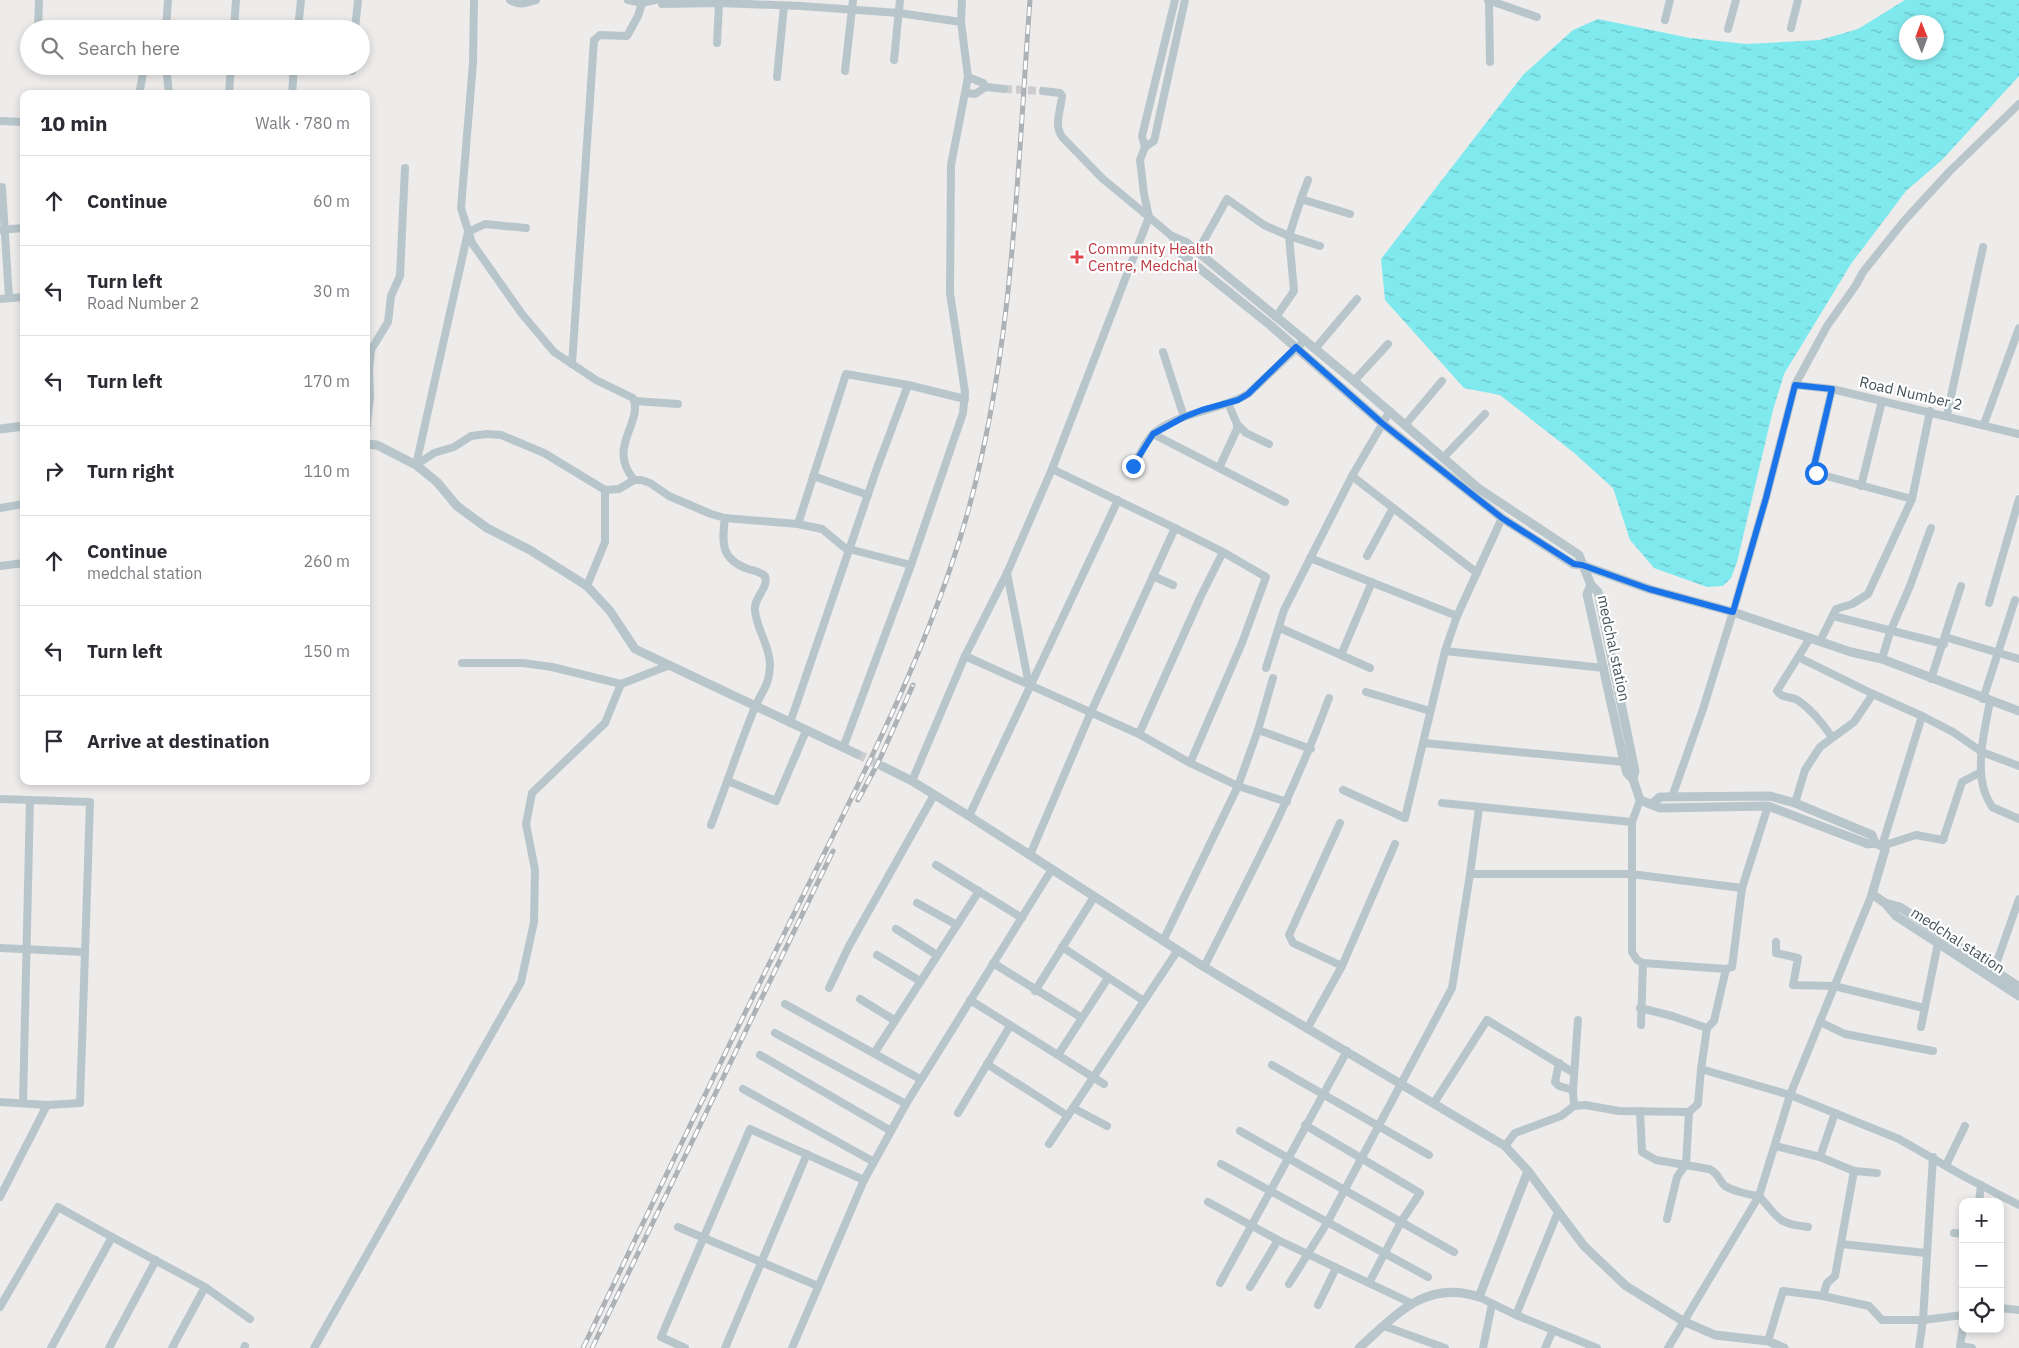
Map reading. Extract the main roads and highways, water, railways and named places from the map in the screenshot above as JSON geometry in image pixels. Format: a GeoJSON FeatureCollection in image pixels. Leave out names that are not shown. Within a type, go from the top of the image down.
{"type":"FeatureCollection","features":[{"type":"Feature","properties":{"kind":"water"},"geometry":{"type":"Polygon","coordinates":[[[1905,0],[2019,0],[2019,76],[1942,160],[1906,191],[1851,264],[1784,374],[1773,410],[1737,562],[1731,578],[1723,586],[1707,587],[1654,568],[1630,540],[1613,488],[1573,452],[1500,395],[1464,388],[1385,300],[1381,259],[1523,75],[1573,30],[1598,19],[1690,38],[1746,44],[1820,40],[1858,29],[1905,0]]]}},
{"type":"Feature","properties":{"kind":"tunnel"},"geometry":{"type":"LineString","coordinates":[[1004,89],[1043,91]]}},
{"type":"Feature","properties":{"kind":"tunnel"},"geometry":{"type":"LineString","coordinates":[[857,754],[882,766]]}},
{"type":"Feature","properties":{"kind":"railway"},"geometry":{"type":"LineString","coordinates":[[583,1348],[708,1088],[861,779],[909,676],[950,570],[967,515],[983,452],[1004,324],[1017,195],[1030,0]]}},
{"type":"Feature","properties":{"kind":"railway"},"geometry":{"type":"LineString","coordinates":[[858,800],[878,763],[913,685]]}},
{"type":"Feature","properties":{"kind":"railway"},"geometry":{"type":"LineString","coordinates":[[592,1348],[833,851]]}},
{"type":"Feature","properties":{"kind":"place","name":"Community Health Centre, Medchal"},"geometry":{"type":"Point","coordinates":[1077,257]}}]}
